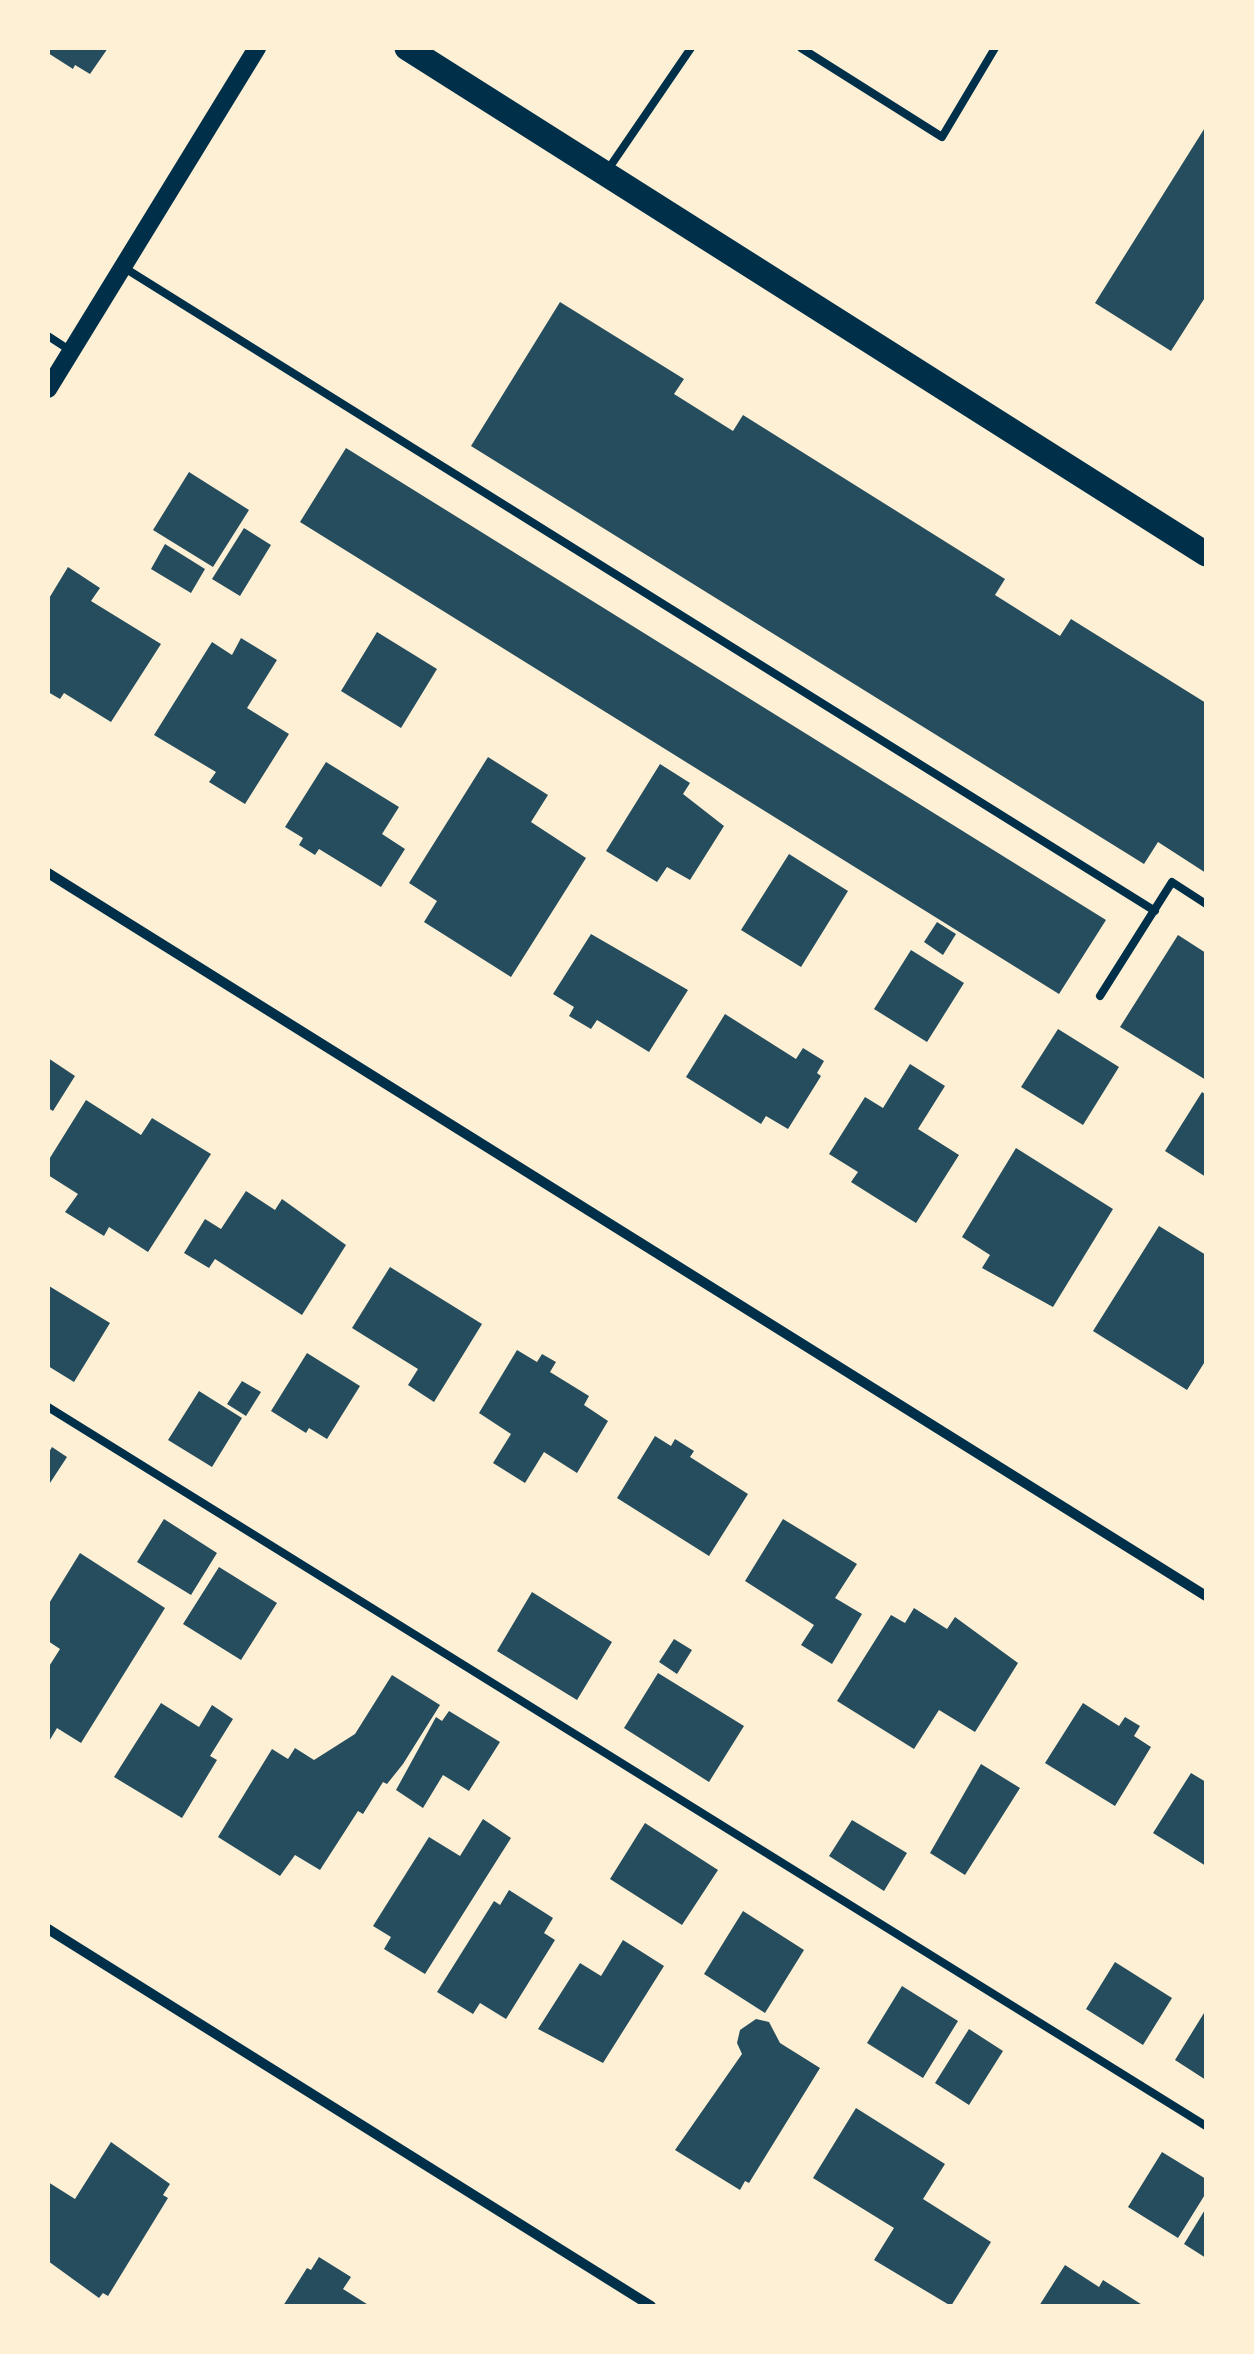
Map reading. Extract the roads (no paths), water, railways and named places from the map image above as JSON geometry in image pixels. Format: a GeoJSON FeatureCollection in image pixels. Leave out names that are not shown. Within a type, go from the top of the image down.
{"type":"FeatureCollection","features":[{"type":"Feature","properties":{"kind":"main road"},"geometry":{"type":"LineString","coordinates":[[408,48],[1206,554]]}},
{"type":"Feature","properties":{"kind":"street"},"geometry":{"type":"LineString","coordinates":[[48,389],[257,48]]}},
{"type":"Feature","properties":{"kind":"street"},"geometry":{"type":"LineString","coordinates":[[48,873],[1206,1596]]}},
{"type":"Feature","properties":{"kind":"street"},"geometry":{"type":"LineString","coordinates":[[48,1929],[651,2306]]}},
{"type":"Feature","properties":{"kind":"lane"},"geometry":{"type":"LineString","coordinates":[[605,173],[691,48]]}},
{"type":"Feature","properties":{"kind":"lane"},"geometry":{"type":"LineString","coordinates":[[801,48],[942,137],[995,48]]}},
{"type":"Feature","properties":{"kind":"lane"},"geometry":{"type":"LineString","coordinates":[[122,266],[1154,910]]}},
{"type":"Feature","properties":{"kind":"lane"},"geometry":{"type":"LineString","coordinates":[[48,336],[71,351]]}},
{"type":"Feature","properties":{"kind":"lane"},"geometry":{"type":"LineString","coordinates":[[1100,996],[1172,882],[1206,904]]}},
{"type":"Feature","properties":{"kind":"lane"},"geometry":{"type":"LineString","coordinates":[[48,1407],[1206,2126]]}}]}
